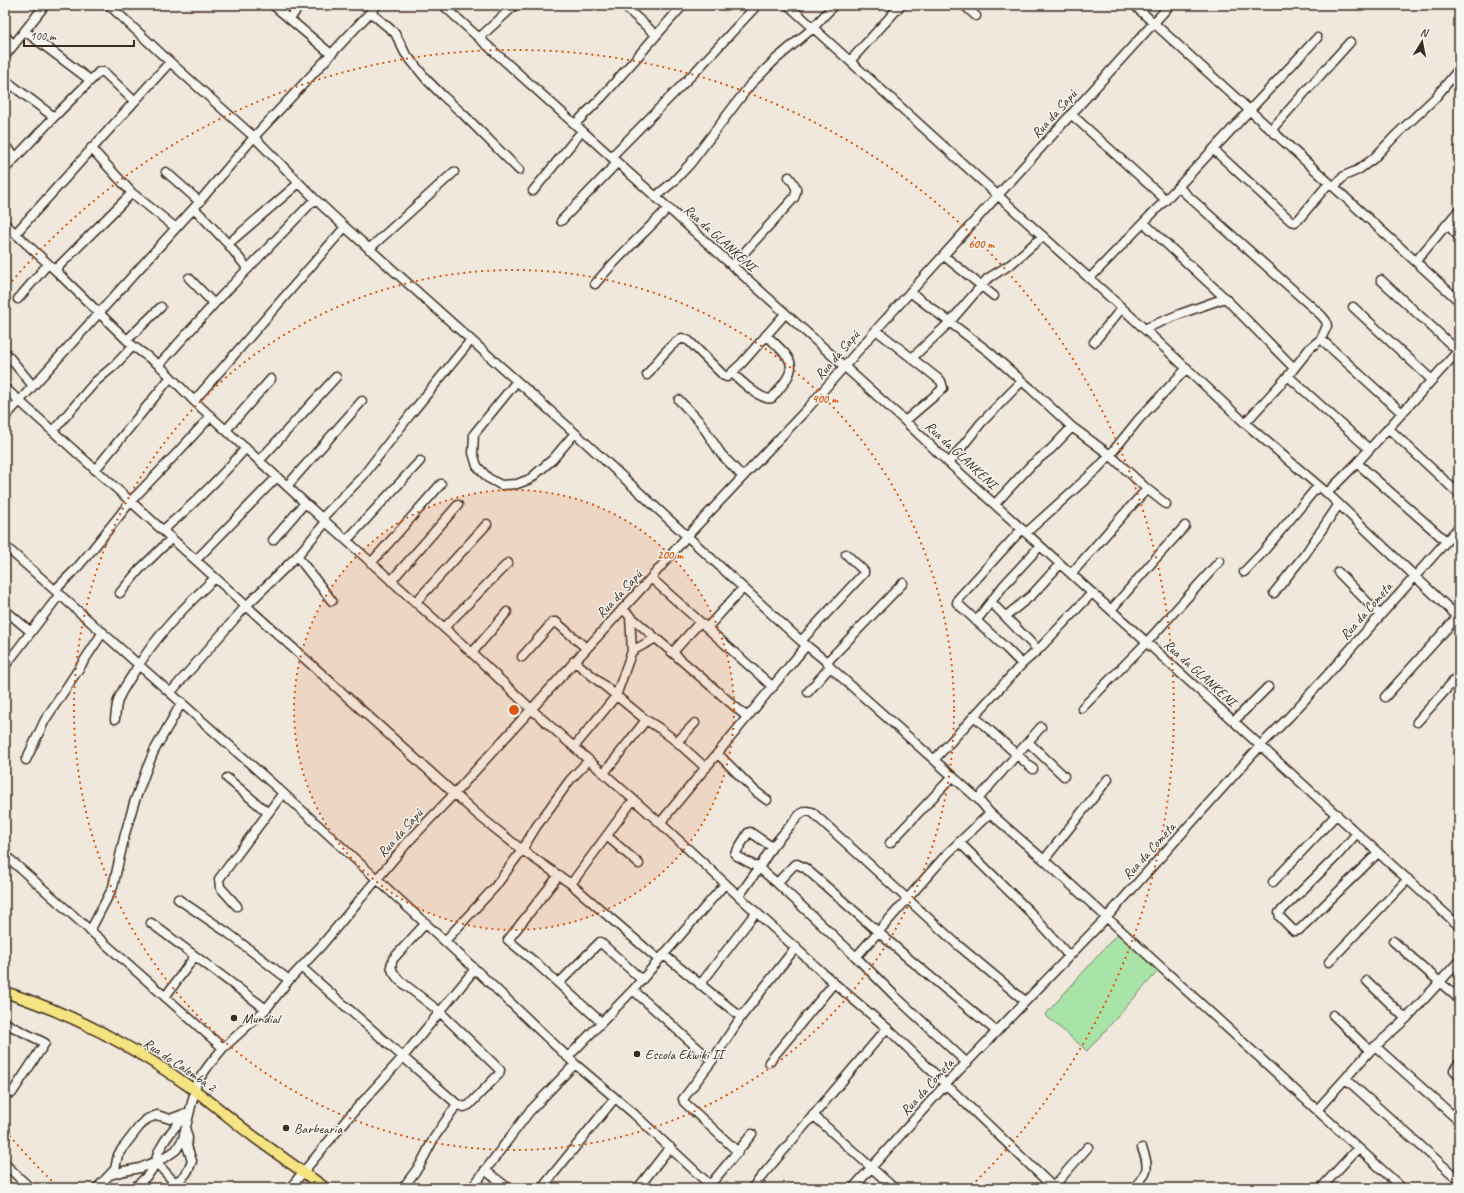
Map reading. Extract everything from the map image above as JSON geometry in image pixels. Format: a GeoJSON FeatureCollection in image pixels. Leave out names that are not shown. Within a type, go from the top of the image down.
{"type":"FeatureCollection","features":[{"type":"Feature","properties":{"kind":"main road","name":"Rua do Calemba 2"},"geometry":{"type":"LineString","coordinates":[[5,992],[40,1004],[81,1021],[120,1042],[194,1090],[248,1132],[325,1188]]}},
{"type":"Feature","properties":{"kind":"street"},"geometry":{"type":"LineString","coordinates":[[5,56],[45,5]]}},
{"type":"Feature","properties":{"kind":"street"},"geometry":{"type":"LineString","coordinates":[[109,5],[254,137],[298,183],[345,228],[575,433],[743,588],[978,799],[990,813],[1044,860],[1399,1187]]}},
{"type":"Feature","properties":{"kind":"street"},"geometry":{"type":"LineString","coordinates":[[273,5],[331,54]]}},
{"type":"Feature","properties":{"kind":"street"},"geometry":{"type":"LineString","coordinates":[[290,19],[300,5]]}},
{"type":"Feature","properties":{"kind":"street"},"geometry":{"type":"LineString","coordinates":[[5,417],[197,205],[254,137],[376,5]]}},
{"type":"Feature","properties":{"kind":"street"},"geometry":{"type":"LineString","coordinates":[[479,38],[515,5]]}},
{"type":"Feature","properties":{"kind":"street"},"geometry":{"type":"LineString","coordinates":[[623,5],[656,35]]}},
{"type":"Feature","properties":{"kind":"street"},"geometry":{"type":"LineString","coordinates":[[574,124],[602,97],[683,5]]}},
{"type":"Feature","properties":{"kind":"street"},"geometry":{"type":"LineString","coordinates":[[611,157],[695,72],[757,5]]}},
{"type":"Feature","properties":{"kind":"street"},"geometry":{"type":"LineString","coordinates":[[788,5],[1090,278],[1246,423],[1327,493],[1458,616],[1385,697]]}},
{"type":"Feature","properties":{"kind":"street"},"geometry":{"type":"LineString","coordinates":[[655,197],[673,182],[690,164],[750,84],[775,60],[813,28],[834,5]]}},
{"type":"Feature","properties":{"kind":"street"},"geometry":{"type":"LineString","coordinates":[[850,61],[901,5]]}},
{"type":"Feature","properties":{"kind":"street"},"geometry":{"type":"LineString","coordinates":[[964,5],[976,16]]}},
{"type":"Feature","properties":{"kind":"street"},"geometry":{"type":"LineString","coordinates":[[1134,5],[1459,300]]}},
{"type":"Feature","properties":{"kind":"street","name":"Rua da Sapú"},"geometry":{"type":"LineString","coordinates":[[110,1175],[140,1168],[156,1162],[176,1150],[183,1139],[181,1126],[189,1112],[197,1082],[223,1048],[266,1008],[289,980],[321,946],[408,842],[454,794],[742,476],[808,408],[910,292],[1170,5]]}},
{"type":"Feature","properties":{"kind":"street","name":"Rua da GLANKENI"},"geometry":{"type":"LineString","coordinates":[[448,6],[479,38],[582,132],[905,421],[1040,546],[1459,926]]}},
{"type":"Feature","properties":{"kind":"street"},"geometry":{"type":"LineString","coordinates":[[370,12],[395,33],[405,53],[427,80],[519,170]]}},
{"type":"Feature","properties":{"kind":"street"},"geometry":{"type":"LineString","coordinates":[[26,31],[90,80]]}},
{"type":"Feature","properties":{"kind":"street"},"geometry":{"type":"LineString","coordinates":[[5,36],[13,44]]}},
{"type":"Feature","properties":{"kind":"street"},"geometry":{"type":"LineString","coordinates":[[1090,278],[1214,150],[1317,38]]}},
{"type":"Feature","properties":{"kind":"street"},"geometry":{"type":"LineString","coordinates":[[1271,130],[1350,42]]}},
{"type":"Feature","properties":{"kind":"street"},"geometry":{"type":"LineString","coordinates":[[15,234],[170,62]]}},
{"type":"Feature","properties":{"kind":"street"},"geometry":{"type":"LineString","coordinates":[[1214,150],[1291,221],[1294,222],[1299,219],[1332,185],[1344,176],[1358,170],[1373,159],[1435,98],[1459,69]]}},
{"type":"Feature","properties":{"kind":"street"},"geometry":{"type":"LineString","coordinates":[[5,169],[98,72],[104,72],[134,101]]}},
{"type":"Feature","properties":{"kind":"street"},"geometry":{"type":"LineString","coordinates":[[5,80],[54,117]]}},
{"type":"Feature","properties":{"kind":"street"},"geometry":{"type":"LineString","coordinates":[[1071,114],[1166,200]]}},
{"type":"Feature","properties":{"kind":"street"},"geometry":{"type":"LineString","coordinates":[[533,191],[582,132]]}},
{"type":"Feature","properties":{"kind":"street"},"geometry":{"type":"LineString","coordinates":[[5,146],[16,157]]}},
{"type":"Feature","properties":{"kind":"street"},"geometry":{"type":"LineString","coordinates":[[91,148],[132,193],[176,228]]}},
{"type":"Feature","properties":{"kind":"street"},"geometry":{"type":"LineString","coordinates":[[561,221],[618,163]]}},
{"type":"Feature","properties":{"kind":"street"},"geometry":{"type":"LineString","coordinates":[[166,172],[197,205],[248,269]]}},
{"type":"Feature","properties":{"kind":"street"},"geometry":{"type":"LineString","coordinates":[[369,249],[454,172]]}},
{"type":"Feature","properties":{"kind":"street"},"geometry":{"type":"LineString","coordinates":[[732,266],[794,198],[797,192],[797,187],[789,177]]}},
{"type":"Feature","properties":{"kind":"street"},"geometry":{"type":"LineString","coordinates":[[228,244],[298,183]]}},
{"type":"Feature","properties":{"kind":"street"},"geometry":{"type":"LineString","coordinates":[[1178,187],[1326,321],[1327,326],[1321,339],[1310,348],[1288,376],[1246,423]]}},
{"type":"Feature","properties":{"kind":"street"},"geometry":{"type":"LineString","coordinates":[[18,299],[132,193]]}},
{"type":"Feature","properties":{"kind":"street"},"geometry":{"type":"LineString","coordinates":[[158,365],[214,304],[315,199]]}},
{"type":"Feature","properties":{"kind":"street"},"geometry":{"type":"LineString","coordinates":[[595,284],[614,262],[641,237],[668,208]]}},
{"type":"Feature","properties":{"kind":"street"},"geometry":{"type":"LineString","coordinates":[[1416,261],[1459,210]]}},
{"type":"Feature","properties":{"kind":"street"},"geometry":{"type":"LineString","coordinates":[[1144,223],[1225,298],[1294,368]]}},
{"type":"Feature","properties":{"kind":"street"},"geometry":{"type":"LineString","coordinates":[[5,224],[130,343],[158,365],[194,401],[259,461],[472,653],[531,709],[660,823],[834,983],[888,1028],[1054,1187],[1088,1147]]}},
{"type":"Feature","properties":{"kind":"street"},"geometry":{"type":"LineString","coordinates":[[1447,224],[1459,237]]}},
{"type":"Feature","properties":{"kind":"street"},"geometry":{"type":"LineString","coordinates":[[194,401],[345,228]]}},
{"type":"Feature","properties":{"kind":"street"},"geometry":{"type":"LineString","coordinates":[[912,358],[950,322],[992,275],[1011,264],[1043,236]]}},
{"type":"Feature","properties":{"kind":"street"},"geometry":{"type":"LineString","coordinates":[[944,256],[963,273],[994,296]]}},
{"type":"Feature","properties":{"kind":"street"},"geometry":{"type":"LineString","coordinates":[[189,278],[214,304]]}},
{"type":"Feature","properties":{"kind":"street"},"geometry":{"type":"LineString","coordinates":[[1327,493],[1370,449],[1459,350],[1381,280]]}},
{"type":"Feature","properties":{"kind":"street"},"geometry":{"type":"LineString","coordinates":[[910,292],[989,352],[1072,427],[1110,455],[1147,489],[1166,504]]}},
{"type":"Feature","properties":{"kind":"street"},"geometry":{"type":"LineString","coordinates":[[1144,329],[1225,298]]}},
{"type":"Feature","properties":{"kind":"street"},"geometry":{"type":"LineString","coordinates":[[53,431],[95,382],[115,365],[130,343],[161,307]]}},
{"type":"Feature","properties":{"kind":"street"},"geometry":{"type":"LineString","coordinates":[[1094,342],[1122,308]]}},
{"type":"Feature","properties":{"kind":"street"},"geometry":{"type":"LineString","coordinates":[[1353,308],[1432,380]]}},
{"type":"Feature","properties":{"kind":"street"},"geometry":{"type":"LineString","coordinates":[[647,376],[666,353],[682,338],[688,341],[724,376],[727,377],[786,314]]}},
{"type":"Feature","properties":{"kind":"street"},"geometry":{"type":"LineString","coordinates":[[876,330],[941,381],[944,388],[905,421]]}},
{"type":"Feature","properties":{"kind":"street"},"geometry":{"type":"LineString","coordinates":[[732,373],[766,399],[772,398],[786,382],[791,367],[791,362],[788,356],[766,335]]}},
{"type":"Feature","properties":{"kind":"street"},"geometry":{"type":"LineString","coordinates":[[1321,339],[1402,413]]}},
{"type":"Feature","properties":{"kind":"street"},"geometry":{"type":"LineString","coordinates":[[171,692],[246,606],[297,556],[324,520],[363,476],[471,340]]}},
{"type":"Feature","properties":{"kind":"street"},"geometry":{"type":"LineString","coordinates":[[5,352],[33,386]]}},
{"type":"Feature","properties":{"kind":"street"},"geometry":{"type":"LineString","coordinates":[[1022,664],[957,603],[957,600],[1024,531],[1081,483],[1110,455],[1139,419],[1187,368]]}},
{"type":"Feature","properties":{"kind":"street"},"geometry":{"type":"LineString","coordinates":[[1288,376],[1370,449]]}},
{"type":"Feature","properties":{"kind":"street"},"geometry":{"type":"LineString","coordinates":[[259,461],[336,377]]}},
{"type":"Feature","properties":{"kind":"street"},"geometry":{"type":"LineString","coordinates":[[95,470],[170,378]]}},
{"type":"Feature","properties":{"kind":"street"},"geometry":{"type":"LineString","coordinates":[[226,430],[271,379]]}},
{"type":"Feature","properties":{"kind":"street"},"geometry":{"type":"LineString","coordinates":[[517,381],[474,434],[473,453],[477,466],[488,478],[501,485],[517,484],[530,480],[553,459],[575,433]]}},
{"type":"Feature","properties":{"kind":"street"},"geometry":{"type":"LineString","coordinates":[[949,463],[981,424],[1022,381]]}},
{"type":"Feature","properties":{"kind":"street"},"geometry":{"type":"LineString","coordinates":[[5,388],[478,815],[522,850],[571,884],[662,958],[741,1016]]}},
{"type":"Feature","properties":{"kind":"street"},"geometry":{"type":"LineString","coordinates":[[679,400],[700,422],[721,454],[742,476]]}},
{"type":"Feature","properties":{"kind":"street"},"geometry":{"type":"LineString","coordinates":[[287,486],[362,401]]}},
{"type":"Feature","properties":{"kind":"street"},"geometry":{"type":"LineString","coordinates":[[5,666],[57,592],[131,501],[211,416]]}},
{"type":"Feature","properties":{"kind":"street"},"geometry":{"type":"LineString","coordinates":[[995,504],[1032,465],[1051,449],[1072,427]]}},
{"type":"Feature","properties":{"kind":"street"},"geometry":{"type":"LineString","coordinates":[[1388,428],[1459,494]]}},
{"type":"Feature","properties":{"kind":"street"},"geometry":{"type":"LineString","coordinates":[[163,530],[197,500],[228,469],[246,448]]}},
{"type":"Feature","properties":{"kind":"street"},"geometry":{"type":"LineString","coordinates":[[347,540],[420,460]]}},
{"type":"Feature","properties":{"kind":"street"},"geometry":{"type":"LineString","coordinates":[[1357,463],[1446,541]]}},
{"type":"Feature","properties":{"kind":"street"},"geometry":{"type":"LineString","coordinates":[[196,560],[277,477]]}},
{"type":"Feature","properties":{"kind":"street"},"geometry":{"type":"LineString","coordinates":[[371,563],[441,484]]}},
{"type":"Feature","properties":{"kind":"street"},"geometry":{"type":"LineString","coordinates":[[1244,572],[1263,552],[1318,486]]}},
{"type":"Feature","properties":{"kind":"street"},"geometry":{"type":"LineString","coordinates":[[1071,574],[1147,489]]}},
{"type":"Feature","properties":{"kind":"street"},"geometry":{"type":"LineString","coordinates":[[273,540],[305,502]]}},
{"type":"Feature","properties":{"kind":"street"},"geometry":{"type":"LineString","coordinates":[[1274,593],[1306,553],[1339,504]]}},
{"type":"Feature","properties":{"kind":"street"},"geometry":{"type":"LineString","coordinates":[[391,581],[458,505]]}},
{"type":"Feature","properties":{"kind":"street"},"geometry":{"type":"LineString","coordinates":[[415,603],[487,524]]}},
{"type":"Feature","properties":{"kind":"street"},"geometry":{"type":"LineString","coordinates":[[1111,610],[1185,526]]}},
{"type":"Feature","properties":{"kind":"street","name":"Rua da Cometa"},"geometry":{"type":"LineString","coordinates":[[853,1188],[947,1083],[1106,917],[1261,745],[1289,718],[1459,527]]}},
{"type":"Feature","properties":{"kind":"street"},"geometry":{"type":"LineString","coordinates":[[120,594],[139,570],[171,539]]}},
{"type":"Feature","properties":{"kind":"street"},"geometry":{"type":"LineString","coordinates":[[5,546],[139,663],[283,793],[475,968],[575,1064],[615,1098],[711,1187],[752,1134]]}},
{"type":"Feature","properties":{"kind":"street"},"geometry":{"type":"LineString","coordinates":[[976,621],[1004,585],[1040,546]]}},
{"type":"Feature","properties":{"kind":"street"},"geometry":{"type":"LineString","coordinates":[[660,823],[772,687],[804,643],[864,573],[864,570],[846,554]]}},
{"type":"Feature","properties":{"kind":"street"},"geometry":{"type":"LineString","coordinates":[[297,556],[332,601]]}},
{"type":"Feature","properties":{"kind":"street"},"geometry":{"type":"LineString","coordinates":[[1082,708],[1147,642],[1220,561]]}},
{"type":"Feature","properties":{"kind":"street"},"geometry":{"type":"LineString","coordinates":[[444,628],[508,562]]}},
{"type":"Feature","properties":{"kind":"street"},"geometry":{"type":"LineString","coordinates":[[1006,616],[1032,595],[1060,564]]}},
{"type":"Feature","properties":{"kind":"street"},"geometry":{"type":"LineString","coordinates":[[1338,572],[1380,615]]}},
{"type":"Feature","properties":{"kind":"street"},"geometry":{"type":"LineString","coordinates":[[115,719],[118,699],[123,688],[139,663],[161,632],[182,609],[215,578]]}},
{"type":"Feature","properties":{"kind":"street"},"geometry":{"type":"LineString","coordinates":[[651,578],[772,687]]}},
{"type":"Feature","properties":{"kind":"street"},"geometry":{"type":"LineString","coordinates":[[808,692],[828,664],[903,583]]}},
{"type":"Feature","properties":{"kind":"street"},"geometry":{"type":"LineString","coordinates":[[707,628],[743,588]]}},
{"type":"Feature","properties":{"kind":"street"},"geometry":{"type":"LineString","coordinates":[[934,760],[1022,664],[1038,650],[1092,592]]}},
{"type":"Feature","properties":{"kind":"street"},"geometry":{"type":"LineString","coordinates":[[991,602],[1038,650]]}},
{"type":"Feature","properties":{"kind":"street"},"geometry":{"type":"LineString","coordinates":[[622,609],[747,717]]}},
{"type":"Feature","properties":{"kind":"street"},"geometry":{"type":"LineString","coordinates":[[5,610],[30,632]]}},
{"type":"Feature","properties":{"kind":"street"},"geometry":{"type":"LineString","coordinates":[[472,653],[507,612]]}},
{"type":"Feature","properties":{"kind":"street"},"geometry":{"type":"LineString","coordinates":[[574,747],[616,696],[632,651],[630,617]]}},
{"type":"Feature","properties":{"kind":"street"},"geometry":{"type":"LineString","coordinates":[[522,657],[553,622],[556,622],[586,648]]}},
{"type":"Feature","properties":{"kind":"street"},"geometry":{"type":"LineString","coordinates":[[673,652],[700,622]]}},
{"type":"Feature","properties":{"kind":"street"},"geometry":{"type":"LineString","coordinates":[[26,760],[45,720],[103,632]]}},
{"type":"Feature","properties":{"kind":"street"},"geometry":{"type":"LineString","coordinates":[[632,651],[656,638]]}},
{"type":"Feature","properties":{"kind":"street"},"geometry":{"type":"LineString","coordinates":[[574,661],[646,720],[677,742],[706,768]]}},
{"type":"Feature","properties":{"kind":"street"},"geometry":{"type":"LineString","coordinates":[[1417,722],[1459,675]]}},
{"type":"Feature","properties":{"kind":"street"},"geometry":{"type":"LineString","coordinates":[[1234,721],[1268,687]]}},
{"type":"Feature","properties":{"kind":"street"},"geometry":{"type":"LineString","coordinates":[[90,931],[114,887],[125,834],[146,768],[182,702]]}},
{"type":"Feature","properties":{"kind":"street"},"geometry":{"type":"LineString","coordinates":[[974,716],[1033,769]]}},
{"type":"Feature","properties":{"kind":"street"},"geometry":{"type":"LineString","coordinates":[[604,774],[646,720]]}},
{"type":"Feature","properties":{"kind":"street"},"geometry":{"type":"LineString","coordinates":[[677,742],[695,724]]}},
{"type":"Feature","properties":{"kind":"street"},"geometry":{"type":"LineString","coordinates":[[978,799],[1041,727]]}},
{"type":"Feature","properties":{"kind":"street"},"geometry":{"type":"LineString","coordinates":[[1028,742],[1064,776]]}},
{"type":"Feature","properties":{"kind":"street"},"geometry":{"type":"LineString","coordinates":[[718,754],[755,791],[767,800]]}},
{"type":"Feature","properties":{"kind":"street"},"geometry":{"type":"LineString","coordinates":[[445,941],[495,887],[570,780],[589,760]]}},
{"type":"Feature","properties":{"kind":"street"},"geometry":{"type":"LineString","coordinates":[[890,843],[952,776]]}},
{"type":"Feature","properties":{"kind":"street"},"geometry":{"type":"LineString","coordinates":[[227,778],[268,813]]}},
{"type":"Feature","properties":{"kind":"street"},"geometry":{"type":"LineString","coordinates":[[1044,860],[1108,779]]}},
{"type":"Feature","properties":{"kind":"street"},"geometry":{"type":"LineString","coordinates":[[237,906],[220,887],[219,879],[283,793]]}},
{"type":"Feature","properties":{"kind":"street"},"geometry":{"type":"LineString","coordinates":[[571,884],[633,800]]}},
{"type":"Feature","properties":{"kind":"street"},"geometry":{"type":"LineString","coordinates":[[739,896],[772,847],[800,814],[806,811],[812,812],[959,946],[1025,1001]]}},
{"type":"Feature","properties":{"kind":"street"},"geometry":{"type":"LineString","coordinates":[[856,957],[959,842],[990,813]]}},
{"type":"Feature","properties":{"kind":"street"},"geometry":{"type":"LineString","coordinates":[[1273,882],[1337,814]]}},
{"type":"Feature","properties":{"kind":"street"},"geometry":{"type":"LineString","coordinates":[[772,847],[750,832],[736,852],[737,856],[759,868],[777,883],[967,1063]]}},
{"type":"Feature","properties":{"kind":"street"},"geometry":{"type":"LineString","coordinates":[[1357,833],[1337,856],[1279,913],[1294,931],[1299,930],[1378,853]]}},
{"type":"Feature","properties":{"kind":"street"},"geometry":{"type":"LineString","coordinates":[[607,836],[639,864]]}},
{"type":"Feature","properties":{"kind":"street"},"geometry":{"type":"LineString","coordinates":[[959,842],[1029,911],[1069,956]]}},
{"type":"Feature","properties":{"kind":"street"},"geometry":{"type":"LineString","coordinates":[[5,855],[223,1048]]}},
{"type":"Feature","properties":{"kind":"street"},"geometry":{"type":"LineString","coordinates":[[777,883],[794,865],[797,864],[802,866],[908,958],[996,1031]]}},
{"type":"Feature","properties":{"kind":"street"},"geometry":{"type":"LineString","coordinates":[[558,875],[508,940],[559,983],[601,1022]]}},
{"type":"Feature","properties":{"kind":"street"},"geometry":{"type":"LineString","coordinates":[[1329,962],[1408,879]]}},
{"type":"Feature","properties":{"kind":"street"},"geometry":{"type":"LineString","coordinates":[[568,1057],[633,990],[725,884]]}},
{"type":"Feature","properties":{"kind":"street"},"geometry":{"type":"LineString","coordinates":[[178,899],[233,936],[289,980]]}},
{"type":"Feature","properties":{"kind":"street"},"geometry":{"type":"LineString","coordinates":[[700,985],[756,912]]}},
{"type":"Feature","properties":{"kind":"street"},"geometry":{"type":"LineString","coordinates":[[151,923],[266,1008]]}},
{"type":"Feature","properties":{"kind":"street"},"geometry":{"type":"LineString","coordinates":[[301,967],[457,1104],[464,1107],[469,1105],[499,1074],[500,1070],[440,1012],[400,980],[393,972],[391,966],[394,960],[426,923]]}},
{"type":"Feature","properties":{"kind":"street"},"geometry":{"type":"LineString","coordinates":[[1393,941],[1459,999]]}},
{"type":"Feature","properties":{"kind":"street"},"geometry":{"type":"LineString","coordinates":[[559,983],[600,942],[642,980]]}},
{"type":"Feature","properties":{"kind":"street"},"geometry":{"type":"LineString","coordinates":[[738,1152],[684,1102],[683,1099],[712,1061],[741,1016],[796,947]]}},
{"type":"Feature","properties":{"kind":"street"},"geometry":{"type":"LineString","coordinates":[[164,996],[195,956]]}},
{"type":"Feature","properties":{"kind":"street"},"geometry":{"type":"LineString","coordinates":[[1317,1110],[1372,1049],[1406,1019],[1459,961]]}},
{"type":"Feature","properties":{"kind":"street"},"geometry":{"type":"LineString","coordinates":[[290,1188],[348,1118],[403,1057],[475,968]]}},
{"type":"Feature","properties":{"kind":"street"},"geometry":{"type":"LineString","coordinates":[[1367,981],[1406,1019]]}},
{"type":"Feature","properties":{"kind":"street"},"geometry":{"type":"LineString","coordinates":[[769,1062],[834,983]]}},
{"type":"Feature","properties":{"kind":"street"},"geometry":{"type":"LineString","coordinates":[[633,990],[712,1061]]}},
{"type":"Feature","properties":{"kind":"street"},"geometry":{"type":"LineString","coordinates":[[1333,1015],[1459,1120]]}},
{"type":"Feature","properties":{"kind":"street"},"geometry":{"type":"LineString","coordinates":[[5,1023],[45,1043],[12,1093]]}},
{"type":"Feature","properties":{"kind":"street"},"geometry":{"type":"LineString","coordinates":[[752,1188],[888,1028]]}},
{"type":"Feature","properties":{"kind":"street"},"geometry":{"type":"LineString","coordinates":[[1459,1063],[1454,1070],[1459,1076]]}},
{"type":"Feature","properties":{"kind":"street"},"geometry":{"type":"LineString","coordinates":[[472,1188],[530,1112],[575,1064]]}},
{"type":"Feature","properties":{"kind":"street"},"geometry":{"type":"LineString","coordinates":[[1346,1079],[1459,1180]]}},
{"type":"Feature","properties":{"kind":"street"},"geometry":{"type":"LineString","coordinates":[[542,1188],[615,1098]]}},
{"type":"Feature","properties":{"kind":"street"},"geometry":{"type":"LineString","coordinates":[[403,1188],[420,1165],[434,1138],[457,1104]]}},
{"type":"Feature","properties":{"kind":"street"},"geometry":{"type":"LineString","coordinates":[[170,1119],[189,1112]]}},
{"type":"Feature","properties":{"kind":"street"},"geometry":{"type":"LineString","coordinates":[[97,1188],[110,1175],[114,1169],[118,1155],[139,1126],[147,1119],[157,1115],[170,1119],[181,1126],[188,1138],[187,1146],[192,1161],[188,1171],[182,1179],[171,1185],[156,1162]]}},
{"type":"Feature","properties":{"kind":"street"},"geometry":{"type":"LineString","coordinates":[[813,1115],[894,1188]]}},
{"type":"Feature","properties":{"kind":"street"},"geometry":{"type":"LineString","coordinates":[[140,1186],[156,1162],[158,1151],[181,1126]]}},
{"type":"Feature","properties":{"kind":"street"},"geometry":{"type":"LineString","coordinates":[[638,1188],[670,1148]]}},
{"type":"Feature","properties":{"kind":"street"},"geometry":{"type":"LineString","coordinates":[[1134,1188],[1145,1175],[1148,1166],[1147,1159],[1142,1148]]}},
{"type":"Feature","properties":{"kind":"street"},"geometry":{"type":"LineString","coordinates":[[1321,1188],[1358,1148]]}},
{"type":"Feature","properties":{"kind":"street"},"geometry":{"type":"LineString","coordinates":[[5,1164],[30,1188]]}},
{"type":"Feature","properties":{"kind":"street"},"geometry":{"type":"LineString","coordinates":[[486,1170],[508,1188]]}},
{"type":"Feature","properties":{"kind":"green space"},"geometry":{"type":"Polygon","coordinates":[[[1118,933],[1159,970],[1087,1051],[1045,1015],[1118,933]]]}},
{"type":"Feature","properties":{"kind":"place","name":"Mundial"},"geometry":{"type":"Point","coordinates":[234,1018]}},
{"type":"Feature","properties":{"kind":"place","name":"Escola Ekwiki II"},"geometry":{"type":"Point","coordinates":[637,1054]}},
{"type":"Feature","properties":{"kind":"place","name":"Barbearia"},"geometry":{"type":"Point","coordinates":[286,1128]}}]}
